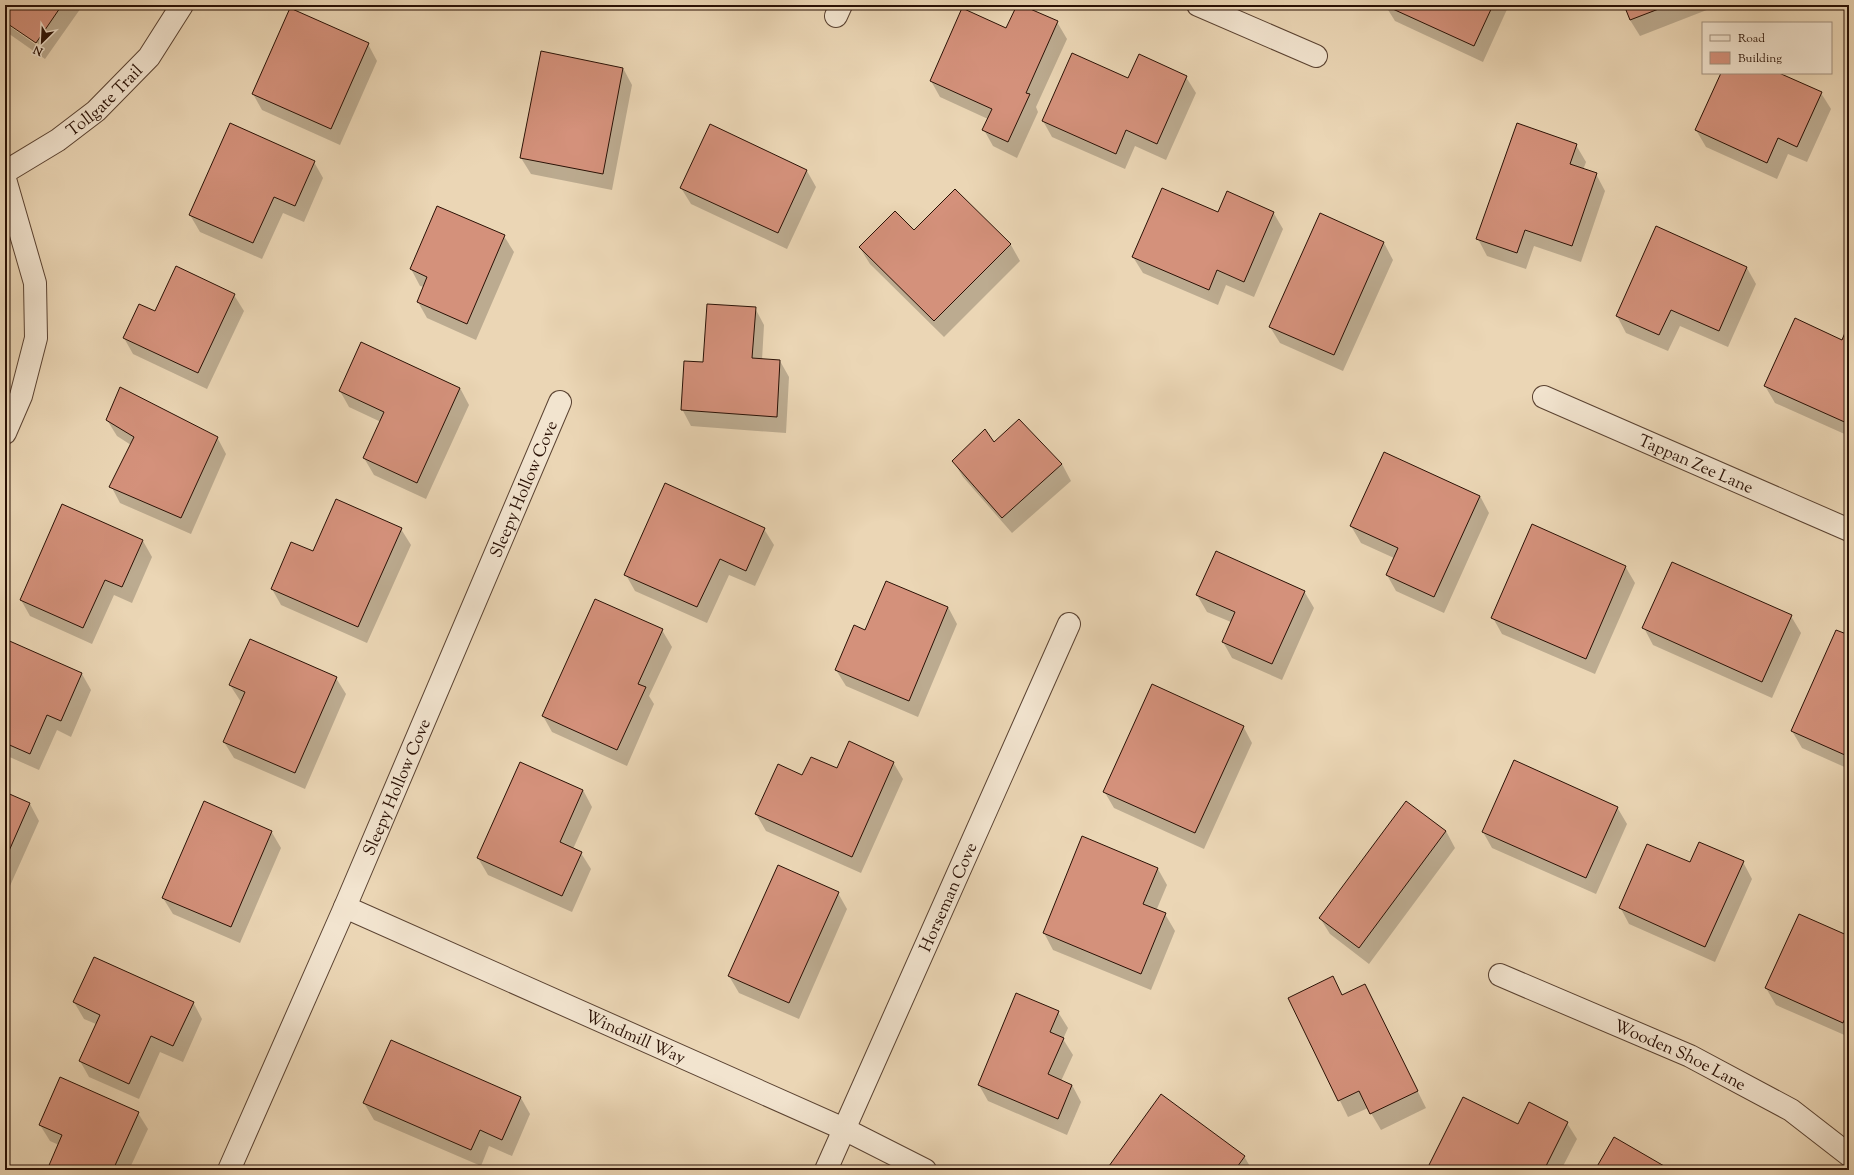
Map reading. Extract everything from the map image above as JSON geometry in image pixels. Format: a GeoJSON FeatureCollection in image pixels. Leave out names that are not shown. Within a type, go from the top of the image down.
{"type":"FeatureCollection","features":[{"type":"Feature","properties":{"kind":"street","name":"Tollgate Trail"},"geometry":{"type":"LineString","coordinates":[[5,172],[58,140],[96,111],[149,57],[182,5]]}},
{"type":"Feature","properties":{"kind":"street"},"geometry":{"type":"LineString","coordinates":[[1198,5],[1316,56]]}},
{"type":"Feature","properties":{"kind":"street"},"geometry":{"type":"LineString","coordinates":[[5,179],[35,283],[36,338],[22,396],[5,433]]}},
{"type":"Feature","properties":{"kind":"street","name":"Tappan Zee Lane"},"geometry":{"type":"LineString","coordinates":[[1544,397],[1849,530]]}},
{"type":"Feature","properties":{"kind":"street","name":"Sleepy Hollow Cove"},"geometry":{"type":"LineString","coordinates":[[229,1170],[345,907],[560,402]]}},
{"type":"Feature","properties":{"kind":"street","name":"Horseman Cove"},"geometry":{"type":"LineString","coordinates":[[826,1170],[1069,624]]}},
{"type":"Feature","properties":{"kind":"street","name":"Windmill Way"},"geometry":{"type":"LineString","coordinates":[[345,907],[844,1129],[925,1170]]}},
{"type":"Feature","properties":{"kind":"street","name":"Wooden Shoe Lane"},"geometry":{"type":"LineString","coordinates":[[1500,975],[1690,1056],[1791,1110],[1849,1155]]}},
{"type":"Feature","properties":{"kind":"building"},"geometry":{"type":"Polygon","coordinates":[[[5,5],[62,5],[36,43],[5,22],[5,5]]]}},
{"type":"Feature","properties":{"kind":"building"},"geometry":{"type":"Polygon","coordinates":[[[1017,5],[1021,5],[1058,21],[1026,93],[1030,94],[1008,142],[982,130],[992,109],[930,81],[962,8],[1006,28],[1017,5]]]}},
{"type":"Feature","properties":{"kind":"building"},"geometry":{"type":"Polygon","coordinates":[[[1384,5],[1493,5],[1474,46],[1384,5]]]}},
{"type":"Feature","properties":{"kind":"building"},"geometry":{"type":"Polygon","coordinates":[[[1624,5],[1669,5],[1630,20],[1624,5]]]}},
{"type":"Feature","properties":{"kind":"building"},"geometry":{"type":"Polygon","coordinates":[[[290,8],[369,43],[331,129],[252,94],[290,8]]]}},
{"type":"Feature","properties":{"kind":"building"},"geometry":{"type":"Polygon","coordinates":[[[541,51],[623,68],[603,174],[520,158],[541,51]]]}},
{"type":"Feature","properties":{"kind":"building"},"geometry":{"type":"Polygon","coordinates":[[[1072,53],[1128,78],[1139,54],[1187,76],[1157,144],[1126,130],[1116,154],[1042,121],[1072,53]]]}},
{"type":"Feature","properties":{"kind":"building"},"geometry":{"type":"Polygon","coordinates":[[[1721,74],[1781,74],[1822,92],[1797,147],[1778,138],[1767,163],[1695,130],[1721,74]]]}},
{"type":"Feature","properties":{"kind":"building"},"geometry":{"type":"Polygon","coordinates":[[[230,123],[315,161],[295,206],[274,197],[253,243],[189,215],[230,123]]]}},
{"type":"Feature","properties":{"kind":"building"},"geometry":{"type":"Polygon","coordinates":[[[1517,123],[1577,144],[1570,164],[1597,173],[1572,246],[1525,230],[1517,253],[1476,239],[1517,123]]]}},
{"type":"Feature","properties":{"kind":"building"},"geometry":{"type":"Polygon","coordinates":[[[710,124],[807,170],[778,233],[680,188],[710,124]]]}},
{"type":"Feature","properties":{"kind":"building"},"geometry":{"type":"Polygon","coordinates":[[[1162,188],[1218,212],[1227,191],[1274,212],[1244,282],[1217,270],[1209,290],[1132,257],[1162,188]]]}},
{"type":"Feature","properties":{"kind":"building"},"geometry":{"type":"Polygon","coordinates":[[[955,189],[1011,244],[934,321],[859,247],[895,211],[914,230],[955,189]]]}},
{"type":"Feature","properties":{"kind":"building"},"geometry":{"type":"Polygon","coordinates":[[[437,206],[505,235],[467,324],[417,302],[427,277],[410,269],[437,206]]]}},
{"type":"Feature","properties":{"kind":"building"},"geometry":{"type":"Polygon","coordinates":[[[1320,213],[1384,242],[1334,355],[1269,327],[1320,213]]]}},
{"type":"Feature","properties":{"kind":"building"},"geometry":{"type":"Polygon","coordinates":[[[1656,226],[1747,267],[1719,331],[1671,310],[1659,335],[1616,316],[1656,226]]]}},
{"type":"Feature","properties":{"kind":"building"},"geometry":{"type":"Polygon","coordinates":[[[176,266],[235,294],[198,373],[123,338],[139,304],[155,311],[176,266]]]}},
{"type":"Feature","properties":{"kind":"building"},"geometry":{"type":"Polygon","coordinates":[[[707,304],[756,307],[752,358],[780,360],[777,417],[681,410],[684,361],[703,362],[707,304]]]}},
{"type":"Feature","properties":{"kind":"building"},"geometry":{"type":"Polygon","coordinates":[[[1795,318],[1842,340],[1849,323],[1849,424],[1764,386],[1795,318]]]}},
{"type":"Feature","properties":{"kind":"building"},"geometry":{"type":"Polygon","coordinates":[[[361,342],[460,388],[417,483],[363,458],[384,412],[339,391],[361,342]]]}},
{"type":"Feature","properties":{"kind":"building"},"geometry":{"type":"Polygon","coordinates":[[[120,387],[218,437],[181,518],[109,487],[134,437],[106,420],[120,387]]]}},
{"type":"Feature","properties":{"kind":"building"},"geometry":{"type":"Polygon","coordinates":[[[1019,419],[1062,464],[1002,518],[952,461],[985,429],[994,442],[1019,419]]]}},
{"type":"Feature","properties":{"kind":"building"},"geometry":{"type":"Polygon","coordinates":[[[1384,452],[1480,496],[1434,597],[1386,575],[1398,548],[1350,526],[1384,452]]]}},
{"type":"Feature","properties":{"kind":"building"},"geometry":{"type":"Polygon","coordinates":[[[665,483],[765,528],[746,571],[720,559],[697,607],[624,575],[665,483]]]}},
{"type":"Feature","properties":{"kind":"building"},"geometry":{"type":"Polygon","coordinates":[[[336,499],[402,528],[358,627],[271,589],[291,542],[313,551],[336,499]]]}},
{"type":"Feature","properties":{"kind":"building"},"geometry":{"type":"Polygon","coordinates":[[[62,504],[143,540],[122,587],[105,580],[83,628],[20,600],[62,504]]]}},
{"type":"Feature","properties":{"kind":"building"},"geometry":{"type":"Polygon","coordinates":[[[1532,524],[1626,566],[1586,659],[1491,618],[1532,524]]]}},
{"type":"Feature","properties":{"kind":"building"},"geometry":{"type":"Polygon","coordinates":[[[1216,551],[1305,591],[1272,664],[1222,642],[1235,612],[1196,595],[1216,551]]]}},
{"type":"Feature","properties":{"kind":"building"},"geometry":{"type":"Polygon","coordinates":[[[1672,562],[1792,615],[1762,682],[1642,628],[1672,562]]]}},
{"type":"Feature","properties":{"kind":"building"},"geometry":{"type":"Polygon","coordinates":[[[886,581],[948,607],[909,701],[835,670],[854,625],[865,630],[886,581]]]}},
{"type":"Feature","properties":{"kind":"building"},"geometry":{"type":"Polygon","coordinates":[[[595,599],[663,629],[638,684],[646,687],[617,750],[542,716],[595,599]]]}},
{"type":"Feature","properties":{"kind":"building"},"geometry":{"type":"Polygon","coordinates":[[[1836,630],[1849,635],[1849,746],[1845,755],[1791,731],[1836,630]]]}},
{"type":"Feature","properties":{"kind":"building"},"geometry":{"type":"Polygon","coordinates":[[[5,639],[82,673],[61,721],[47,715],[30,754],[5,743],[5,639]]]}},
{"type":"Feature","properties":{"kind":"building"},"geometry":{"type":"Polygon","coordinates":[[[250,639],[337,677],[295,773],[223,742],[245,692],[229,685],[250,639]]]}},
{"type":"Feature","properties":{"kind":"building"},"geometry":{"type":"Polygon","coordinates":[[[1152,684],[1244,726],[1195,833],[1103,792],[1152,684]]]}},
{"type":"Feature","properties":{"kind":"building"},"geometry":{"type":"Polygon","coordinates":[[[849,741],[894,762],[852,857],[755,814],[778,764],[802,775],[811,757],[837,768],[849,741]]]}},
{"type":"Feature","properties":{"kind":"building"},"geometry":{"type":"Polygon","coordinates":[[[1514,760],[1618,807],[1586,878],[1482,832],[1514,760]]]}},
{"type":"Feature","properties":{"kind":"building"},"geometry":{"type":"Polygon","coordinates":[[[520,762],[583,790],[560,842],[582,852],[562,896],[477,858],[520,762]]]}},
{"type":"Feature","properties":{"kind":"building"},"geometry":{"type":"Polygon","coordinates":[[[5,792],[30,803],[5,860],[5,792]]]}},
{"type":"Feature","properties":{"kind":"building"},"geometry":{"type":"Polygon","coordinates":[[[204,801],[272,831],[231,927],[162,898],[204,801]]]}},
{"type":"Feature","properties":{"kind":"building"},"geometry":{"type":"Polygon","coordinates":[[[1406,801],[1446,831],[1359,948],[1319,918],[1406,801]]]}},
{"type":"Feature","properties":{"kind":"building"},"geometry":{"type":"Polygon","coordinates":[[[1082,836],[1158,868],[1143,904],[1166,913],[1141,974],[1043,933],[1082,836]]]}},
{"type":"Feature","properties":{"kind":"building"},"geometry":{"type":"Polygon","coordinates":[[[1699,842],[1744,861],[1705,947],[1619,908],[1647,844],[1690,862],[1699,842]]]}},
{"type":"Feature","properties":{"kind":"building"},"geometry":{"type":"Polygon","coordinates":[[[778,865],[839,892],[789,1003],[728,976],[778,865]]]}},
{"type":"Feature","properties":{"kind":"building"},"geometry":{"type":"Polygon","coordinates":[[[1799,914],[1849,936],[1849,1009],[1843,1023],[1765,988],[1799,914]]]}},
{"type":"Feature","properties":{"kind":"building"},"geometry":{"type":"Polygon","coordinates":[[[94,957],[194,1002],[173,1046],[151,1036],[129,1084],[79,1061],[100,1015],[73,1002],[94,957]]]}},
{"type":"Feature","properties":{"kind":"building"},"geometry":{"type":"Polygon","coordinates":[[[1333,976],[1342,995],[1365,984],[1418,1091],[1370,1114],[1359,1091],[1338,1101],[1288,998],[1333,976]]]}},
{"type":"Feature","properties":{"kind":"building"},"geometry":{"type":"Polygon","coordinates":[[[1016,993],[1059,1011],[1050,1032],[1064,1038],[1048,1074],[1072,1085],[1058,1119],[978,1085],[1016,993]]]}},
{"type":"Feature","properties":{"kind":"building"},"geometry":{"type":"Polygon","coordinates":[[[391,1040],[521,1097],[502,1140],[480,1130],[471,1150],[363,1103],[391,1040]]]}},
{"type":"Feature","properties":{"kind":"building"},"geometry":{"type":"Polygon","coordinates":[[[60,1077],[139,1112],[113,1170],[47,1170],[62,1135],[39,1125],[60,1077]]]}},
{"type":"Feature","properties":{"kind":"building"},"geometry":{"type":"Polygon","coordinates":[[[1161,1094],[1245,1156],[1235,1170],[1114,1170],[1109,1166],[1161,1094]]]}},
{"type":"Feature","properties":{"kind":"building"},"geometry":{"type":"Polygon","coordinates":[[[1463,1097],[1518,1124],[1529,1102],[1568,1122],[1544,1170],[1427,1169],[1463,1097]]]}},
{"type":"Feature","properties":{"kind":"building"},"geometry":{"type":"Polygon","coordinates":[[[1614,1137],[1671,1170],[1595,1170],[1614,1137]]]}}]}
